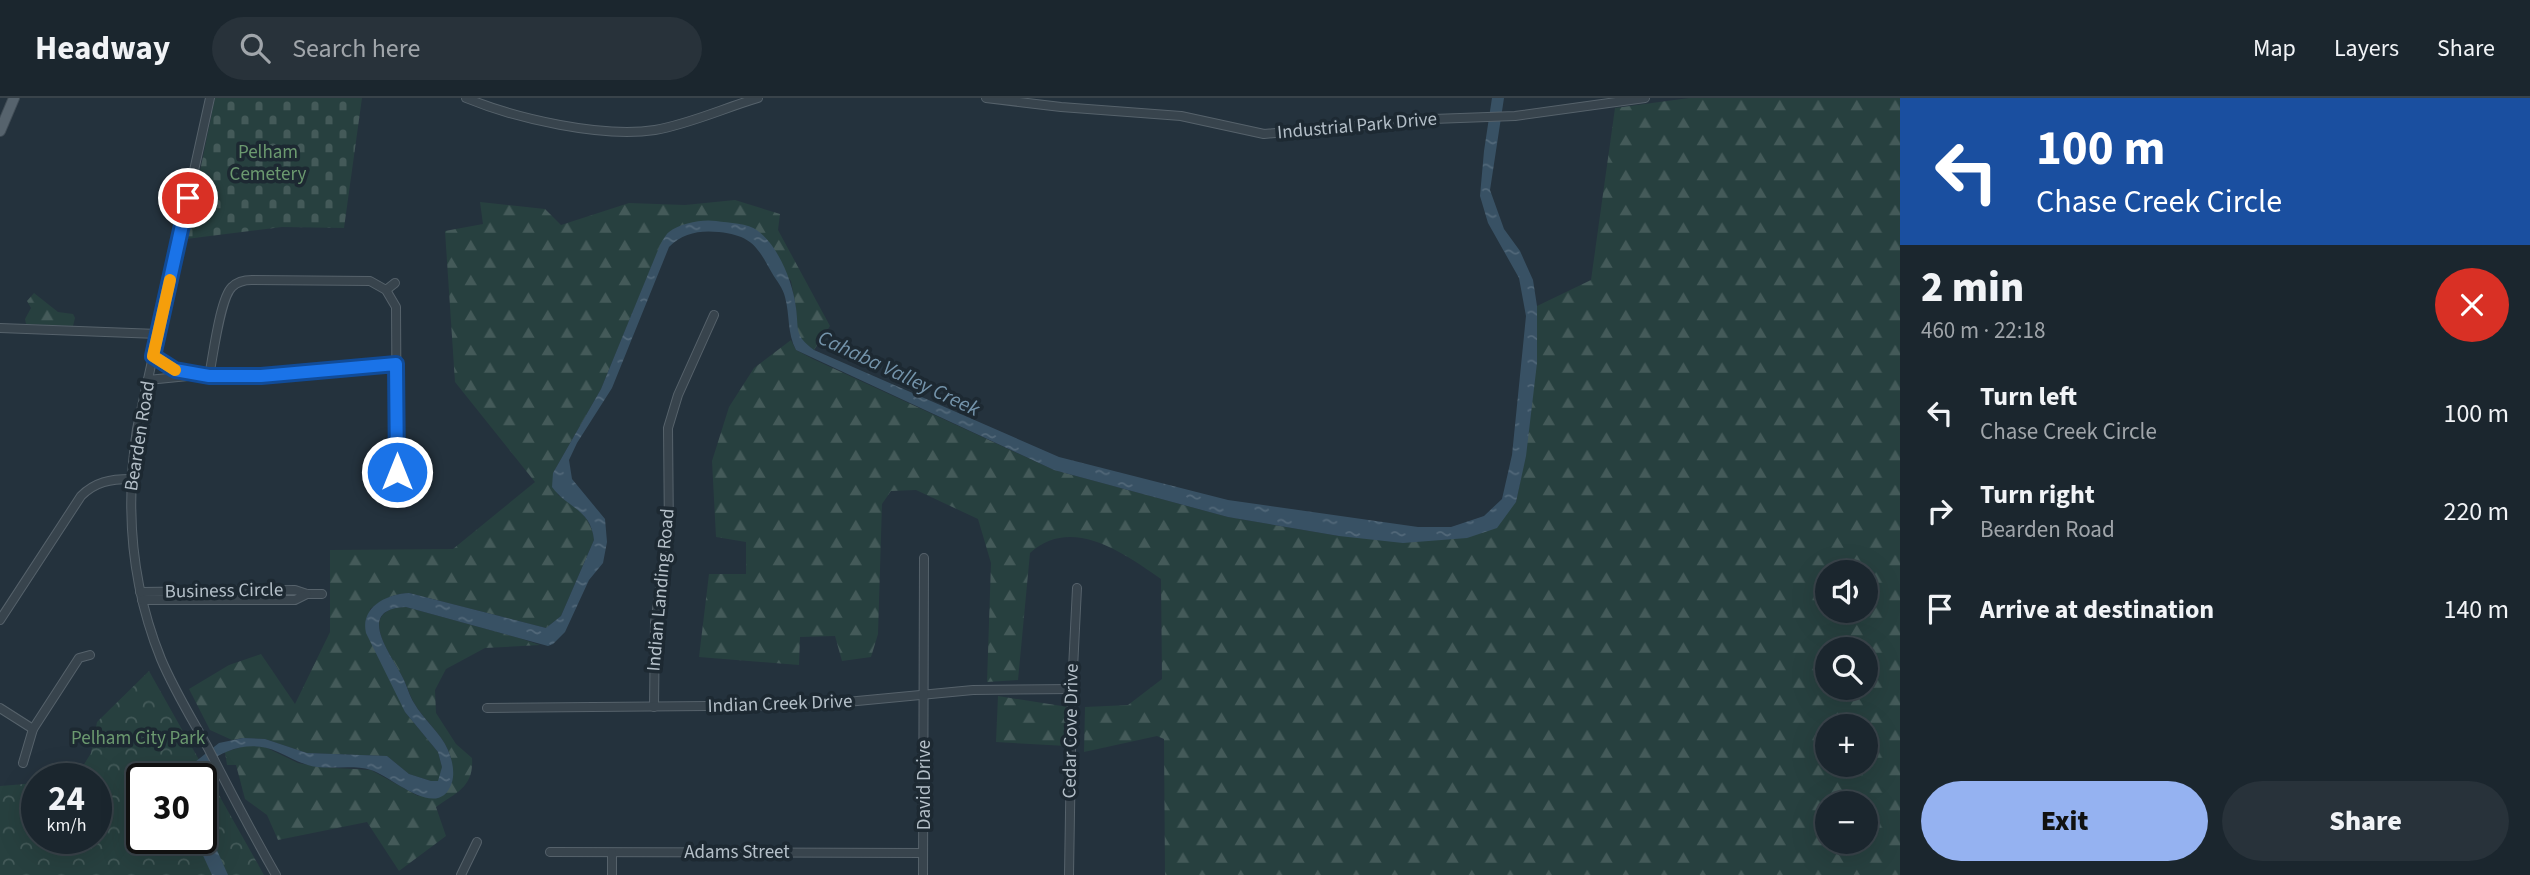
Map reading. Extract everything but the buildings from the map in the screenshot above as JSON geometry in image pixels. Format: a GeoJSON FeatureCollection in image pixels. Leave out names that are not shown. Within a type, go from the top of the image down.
{"type":"FeatureCollection","features":[{"type":"Feature","properties":{"kind":"main road"},"geometry":{"type":"LineString","coordinates":[[0,131],[14,98]]}},
{"type":"Feature","properties":{"kind":"street","name":"Bearden Road"},"geometry":{"type":"LineString","coordinates":[[210,98],[137,429],[131,479],[133,554],[141,596],[162,660],[276,875]]}},
{"type":"Feature","properties":{"kind":"street"},"geometry":{"type":"LineString","coordinates":[[466,98],[553,123],[630,132],[673,126],[758,98]]}},
{"type":"Feature","properties":{"kind":"street","name":"Industrial Park Drive"},"geometry":{"type":"LineString","coordinates":[[986,98],[1181,116],[1264,134],[1433,119],[1515,117],[1645,98]]}},
{"type":"Feature","properties":{"kind":"street"},"geometry":{"type":"LineString","coordinates":[[209,376],[223,303],[229,290],[239,282],[357,280],[377,284],[386,290],[396,307],[397,472]]}},
{"type":"Feature","properties":{"kind":"street"},"geometry":{"type":"LineString","coordinates":[[386,290],[395,282]]}},
{"type":"Feature","properties":{"kind":"street","name":"Indian Landing Road"},"geometry":{"type":"LineString","coordinates":[[654,707],[655,622],[669,536],[668,428],[678,395],[714,315]]}},
{"type":"Feature","properties":{"kind":"street"},"geometry":{"type":"LineString","coordinates":[[0,328],[158,334]]}},
{"type":"Feature","properties":{"kind":"street"},"geometry":{"type":"LineString","coordinates":[[153,356],[175,370],[198,376]]}},
{"type":"Feature","properties":{"kind":"street"},"geometry":{"type":"LineString","coordinates":[[148,380],[198,376],[261,376],[396,364]]}},
{"type":"Feature","properties":{"kind":"street"},"geometry":{"type":"LineString","coordinates":[[0,620],[80,496],[104,481],[131,479]]}},
{"type":"Feature","properties":{"kind":"street","name":"David Drive"},"geometry":{"type":"LineString","coordinates":[[923,558],[923,875]]}},
{"type":"Feature","properties":{"kind":"street","name":"Cedar Cove Drive"},"geometry":{"type":"LineString","coordinates":[[1069,875],[1072,689],[1077,588]]}},
{"type":"Feature","properties":{"kind":"street","name":"Business Circle"},"geometry":{"type":"LineString","coordinates":[[141,596],[295,600],[307,594],[322,594]]}},
{"type":"Feature","properties":{"kind":"street"},"geometry":{"type":"LineString","coordinates":[[23,763],[33,729],[79,658],[90,655]]}},
{"type":"Feature","properties":{"kind":"street","name":"Indian Creek Drive"},"geometry":{"type":"LineString","coordinates":[[487,708],[815,705],[973,690],[1072,689]]}},
{"type":"Feature","properties":{"kind":"street"},"geometry":{"type":"LineString","coordinates":[[0,708],[33,729]]}},
{"type":"Feature","properties":{"kind":"street"},"geometry":{"type":"LineString","coordinates":[[461,875],[477,842]]}},
{"type":"Feature","properties":{"kind":"street","name":"Adams Street"},"geometry":{"type":"LineString","coordinates":[[550,852],[923,853]]}},
{"type":"Feature","properties":{"kind":"street"},"geometry":{"type":"LineString","coordinates":[[612,853],[612,875]]}},
{"type":"Feature","properties":{"kind":"green space","name":"Pelham Cemetery"},"geometry":{"type":"Polygon","coordinates":[[[215,98],[362,98],[344,228],[282,227],[186,239],[215,98]]]}},
{"type":"Feature","properties":{"kind":"green space"},"geometry":{"type":"Polygon","coordinates":[[[1689,98],[1900,98],[1900,875],[1165,875],[1164,739],[1157,736],[1084,752],[1085,707],[1128,705],[1162,679],[1161,579],[1114,549],[1097,542],[1063,537],[1046,542],[1030,553],[1018,680],[987,682],[991,563],[978,519],[916,490],[891,491],[882,504],[878,634],[871,657],[842,661],[835,636],[800,637],[799,665],[699,657],[709,574],[746,574],[746,542],[716,537],[712,461],[729,407],[754,368],[791,340],[796,350],[813,359],[1054,470],[1228,517],[1339,536],[1467,538],[1516,502],[1532,404],[1537,306],[1591,280],[1615,108],[1689,98]]]}},
{"type":"Feature","properties":{"kind":"green space"},"geometry":{"type":"Polygon","coordinates":[[[735,200],[780,214],[778,230],[830,326],[814,350],[801,340],[797,332],[791,281],[741,224],[669,232],[660,246],[601,389],[553,473],[558,495],[582,513],[590,525],[594,540],[561,616],[546,628],[409,593],[388,598],[370,609],[405,712],[438,752],[442,767],[439,781],[409,774],[387,756],[307,753],[265,739],[232,740],[210,730],[189,689],[229,665],[261,654],[295,704],[330,632],[330,550],[453,549],[535,482],[455,382],[445,231],[483,224],[480,202],[545,209],[561,225],[629,203],[685,205],[735,200]]]}},
{"type":"Feature","properties":{"kind":"green space"},"geometry":{"type":"Polygon","coordinates":[[[34,293],[58,312],[73,314],[73,326],[26,324],[25,319],[31,308],[27,301],[34,293]]]}},
{"type":"Feature","properties":{"kind":"green space"},"geometry":{"type":"Polygon","coordinates":[[[406,607],[540,645],[485,648],[446,669],[435,690],[436,713],[456,744],[472,758],[470,776],[463,788],[436,807],[446,836],[399,871],[367,822],[278,840],[267,815],[245,799],[236,765],[227,765],[225,752],[249,745],[265,747],[298,763],[371,770],[418,796],[452,782],[448,750],[414,702],[380,633],[382,615],[406,607]]]}},
{"type":"Feature","properties":{"kind":"green space","name":"Pelham City Park"},"geometry":{"type":"Polygon","coordinates":[[[149,671],[201,763],[126,763],[126,854],[217,854],[217,792],[264,875],[0,875],[0,786],[21,784],[21,854],[112,854],[112,763],[85,763],[91,753],[97,722],[149,671]]]}},
{"type":"Feature","properties":{"kind":"green space"},"geometry":{"type":"Polygon","coordinates":[[[998,696],[1068,707],[1067,746],[996,742],[998,696]]]}},
{"type":"Feature","properties":{"kind":"green space"},"geometry":{"type":"Polygon","coordinates":[[[42,854],[57,854],[50,860],[42,854]]]}},
{"type":"Feature","properties":{"kind":"water"},"geometry":{"type":"Polygon","coordinates":[[[1492,98],[1504,98],[1490,190],[1504,229],[1520,251],[1533,280],[1537,306],[1537,363],[1526,456],[1516,502],[1497,528],[1467,538],[1403,543],[1339,536],[1228,517],[1054,470],[796,350],[791,337],[784,294],[757,249],[739,236],[698,232],[680,238],[669,247],[612,388],[569,460],[572,479],[605,519],[607,542],[603,563],[589,580],[565,632],[548,646],[406,607],[390,610],[382,616],[380,634],[385,646],[414,703],[441,738],[449,754],[453,778],[446,794],[437,798],[426,798],[371,770],[312,766],[256,746],[234,749],[208,763],[194,763],[219,743],[243,738],[265,739],[307,753],[387,756],[409,774],[438,781],[442,767],[438,752],[405,712],[366,633],[367,616],[371,609],[384,599],[409,593],[546,628],[561,616],[594,540],[592,530],[583,515],[552,487],[553,473],[601,389],[660,245],[669,232],[692,222],[744,225],[754,228],[766,238],[788,277],[800,336],[814,350],[1059,457],[1228,500],[1418,527],[1451,527],[1484,516],[1502,499],[1512,455],[1526,316],[1519,278],[1488,223],[1480,196],[1492,98]]]}},
{"type":"Feature","properties":{"kind":"water"},"geometry":{"type":"Polygon","coordinates":[[[217,850],[228,875],[212,875],[202,854],[217,854],[217,850]]]}},
{"type":"Feature","properties":{"kind":"slow traffic"},"geometry":{"type":"LineString","coordinates":[[170,280],[153,356],[175,370]]}},
{"type":"Feature","properties":{"kind":"route"},"geometry":{"type":"LineString","coordinates":[[188,198],[153,356],[175,370],[198,376],[261,376],[396,364],[397,472]]}},
{"type":"Feature","properties":{"kind":"water label","name":"Cahaba Valley Creek"},"geometry":{"type":"Point","coordinates":[899,373]}}]}
